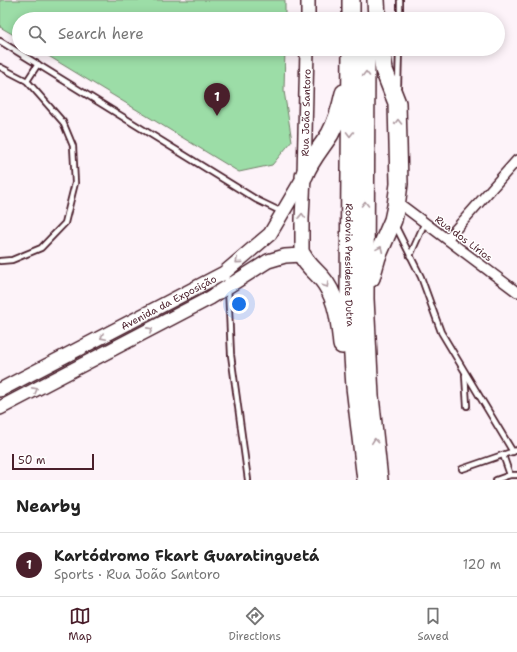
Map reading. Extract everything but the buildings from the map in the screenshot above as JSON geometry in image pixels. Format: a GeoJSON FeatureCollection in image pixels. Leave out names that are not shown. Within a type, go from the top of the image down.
{"type":"FeatureCollection","features":[{"type":"Feature","properties":{"kind":"highway"},"geometry":{"type":"LineString","coordinates":[[351,0],[351,12]]}},
{"type":"Feature","properties":{"kind":"highway"},"geometry":{"type":"LineString","coordinates":[[366,0],[366,12]]}},
{"type":"Feature","properties":{"kind":"highway"},"geometry":{"type":"LineString","coordinates":[[376,0],[377,12]]}},
{"type":"Feature","properties":{"kind":"highway"},"geometry":{"type":"LineString","coordinates":[[304,176],[308,166],[330,133],[341,108],[354,56]]}},
{"type":"Feature","properties":{"kind":"highway","name":"Rodovia Presidente Dutra"},"geometry":{"type":"LineString","coordinates":[[356,56],[370,396],[379,480]]}},
{"type":"Feature","properties":{"kind":"highway","name":"Rodovia Presidente Dutra"},"geometry":{"type":"LineString","coordinates":[[356,56],[349,295],[355,387],[366,480]]}},
{"type":"Feature","properties":{"kind":"highway"},"geometry":{"type":"LineString","coordinates":[[365,299],[377,257],[395,213],[399,184],[397,103],[384,70],[382,56]]}},
{"type":"Feature","properties":{"kind":"highway"},"geometry":{"type":"LineString","coordinates":[[302,255],[307,264],[326,283],[335,301],[340,329],[346,396],[366,480]]}},
{"type":"Feature","properties":{"kind":"main road"},"geometry":{"type":"LineString","coordinates":[[308,0],[308,12]]}},
{"type":"Feature","properties":{"kind":"main road","name":"Rua João Santoro"},"geometry":{"type":"LineString","coordinates":[[302,255],[307,56]]}},
{"type":"Feature","properties":{"kind":"main road","name":"Avenida da Exposição"},"geometry":{"type":"LineString","coordinates":[[0,390],[224,273],[268,236],[304,176]]}},
{"type":"Feature","properties":{"kind":"main road"},"geometry":{"type":"LineString","coordinates":[[268,236],[262,247],[265,255],[270,260]]}},
{"type":"Feature","properties":{"kind":"main road","name":"Avenida da Exposição"},"geometry":{"type":"LineString","coordinates":[[0,408],[189,310],[270,260],[285,256],[302,255]]}},
{"type":"Feature","properties":{"kind":"street"},"geometry":{"type":"LineString","coordinates":[[447,239],[517,160]]}},
{"type":"Feature","properties":{"kind":"street","name":"Rua dos Lírios"},"geometry":{"type":"LineString","coordinates":[[395,213],[404,207],[517,292]]}},
{"type":"Feature","properties":{"kind":"lane"},"geometry":{"type":"LineString","coordinates":[[400,0],[400,12]]}},
{"type":"Feature","properties":{"kind":"lane"},"geometry":{"type":"LineString","coordinates":[[0,41],[12,48]]}},
{"type":"Feature","properties":{"kind":"lane"},"geometry":{"type":"LineString","coordinates":[[25,56],[257,200],[283,212]]}},
{"type":"Feature","properties":{"kind":"lane"},"geometry":{"type":"LineString","coordinates":[[397,103],[399,56]]}},
{"type":"Feature","properties":{"kind":"lane"},"geometry":{"type":"LineString","coordinates":[[27,81],[38,64]]}},
{"type":"Feature","properties":{"kind":"lane"},"geometry":{"type":"LineString","coordinates":[[0,67],[27,81],[63,122],[73,146],[75,183],[65,223],[41,248],[12,260],[0,261]]}},
{"type":"Feature","properties":{"kind":"lane"},"geometry":{"type":"LineString","coordinates":[[395,213],[410,256],[421,277],[441,332],[465,373],[515,451],[462,468]]}},
{"type":"Feature","properties":{"kind":"lane"},"geometry":{"type":"LineString","coordinates":[[410,256],[425,222]]}},
{"type":"Feature","properties":{"kind":"lane"},"geometry":{"type":"LineString","coordinates":[[224,273],[228,286],[230,354],[248,480]]}},
{"type":"Feature","properties":{"kind":"lane"},"geometry":{"type":"LineString","coordinates":[[465,373],[467,406]]}},
{"type":"Feature","properties":{"kind":"lane"},"geometry":{"type":"LineString","coordinates":[[503,455],[510,475]]}},
{"type":"Feature","properties":{"kind":"lane"},"geometry":{"type":"LineString","coordinates":[[496,480],[510,475],[517,475]]}},
{"type":"Feature","properties":{"kind":"green space"},"geometry":{"type":"Polygon","coordinates":[[[0,0],[285,0],[285,12],[12,12],[12,34],[0,27],[0,0]]]}},
{"type":"Feature","properties":{"kind":"green space"},"geometry":{"type":"Polygon","coordinates":[[[48,56],[285,56],[284,91],[292,141],[272,165],[239,172],[48,56]]]}},
{"type":"Feature","properties":{"kind":"place","name":"Kartódromo Fkart Guaratinguetá"},"geometry":{"type":"Point","coordinates":[217,116]}}]}
